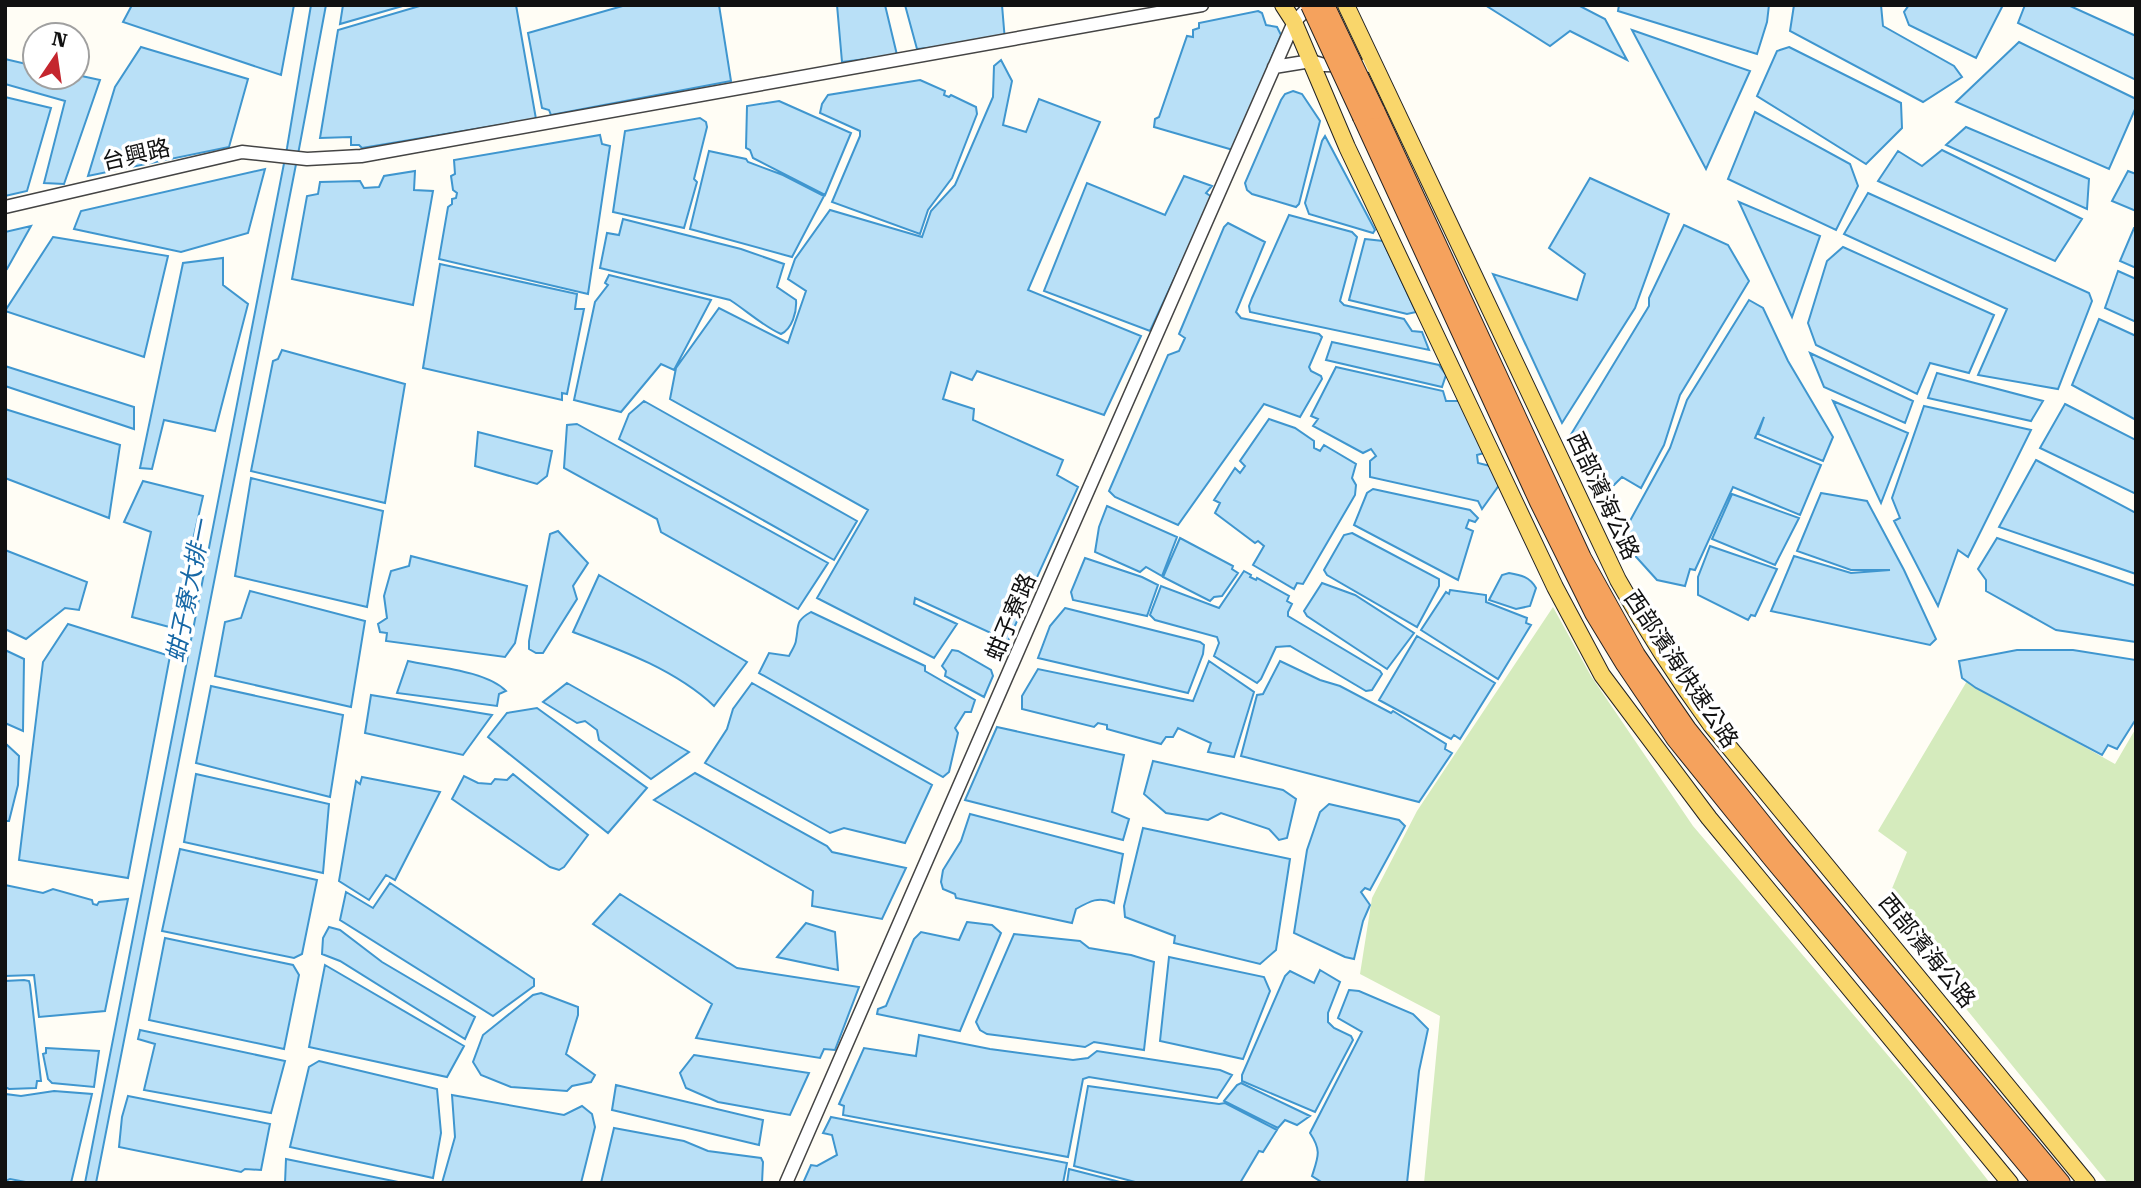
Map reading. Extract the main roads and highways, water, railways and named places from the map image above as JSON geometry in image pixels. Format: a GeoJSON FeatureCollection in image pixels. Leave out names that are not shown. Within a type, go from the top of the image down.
{"type":"FeatureCollection","features":[{"type":"Feature","properties":{"kind":"highway"},"geometry":{"type":"LineString","coordinates":[[1310,5],[1368,113]]}},
{"type":"Feature","properties":{"kind":"highway"},"geometry":{"type":"LineString","coordinates":[[1325,5],[1368,113]]}},
{"type":"Feature","properties":{"kind":"highway","name":"西部濱海快速公路"},"geometry":{"type":"LineString","coordinates":[[1368,113],[1539,502],[1594,613],[1614,647],[1675,738],[1770,857],[2042,1183]]}},
{"type":"Feature","properties":{"kind":"highway","name":"西部濱海快速公路"},"geometry":{"type":"LineString","coordinates":[[1368,113],[1570,533],[1606,604],[1636,655],[1687,729],[1773,837],[2061,1183]]}},
{"type":"Feature","properties":{"kind":"main road"},"geometry":{"type":"LineString","coordinates":[[1283,5],[1294,22],[1353,160],[1560,598],[1602,675],[1709,818],[2010,1183]]}},
{"type":"Feature","properties":{"kind":"main road","name":"西部濱海公路"},"geometry":{"type":"LineString","coordinates":[[1348,10],[1618,580],[1665,660],[1711,725],[2087,1183]]}},
{"type":"Feature","properties":{"kind":"water"},"geometry":{"type":"Polygon","coordinates":[[[132,5],[294,5],[281,75],[123,22],[132,5]]]}},
{"type":"Feature","properties":{"kind":"water"},"geometry":{"type":"Polygon","coordinates":[[[311,5],[326,5],[299,149],[96,1183],[85,1183],[287,148],[311,5]]]}},
{"type":"Feature","properties":{"kind":"water"},"geometry":{"type":"Polygon","coordinates":[[[343,5],[406,5],[340,24],[343,5]]]}},
{"type":"Feature","properties":{"kind":"water"},"geometry":{"type":"Polygon","coordinates":[[[423,5],[516,5],[536,119],[362,148],[359,145],[351,145],[351,137],[320,138],[338,30],[423,5]]]}},
{"type":"Feature","properties":{"kind":"water"},"geometry":{"type":"Polygon","coordinates":[[[626,5],[719,5],[731,81],[551,115],[549,110],[542,108],[528,33],[626,5]]]}},
{"type":"Feature","properties":{"kind":"water"},"geometry":{"type":"Polygon","coordinates":[[[837,5],[885,5],[897,55],[842,62],[837,5]]]}},
{"type":"Feature","properties":{"kind":"water"},"geometry":{"type":"Polygon","coordinates":[[[905,5],[1002,5],[1005,41],[917,49],[905,5]]]}},
{"type":"Feature","properties":{"kind":"water"},"geometry":{"type":"Polygon","coordinates":[[[1485,5],[1578,5],[1605,19],[1627,60],[1570,31],[1550,46],[1485,5]]]}},
{"type":"Feature","properties":{"kind":"water"},"geometry":{"type":"Polygon","coordinates":[[[1619,5],[1769,5],[1767,22],[1757,54],[1618,11],[1619,5]]]}},
{"type":"Feature","properties":{"kind":"water"},"geometry":{"type":"Polygon","coordinates":[[[1794,5],[1881,5],[1883,26],[1954,66],[1962,77],[1923,102],[1790,31],[1794,5]]]}},
{"type":"Feature","properties":{"kind":"water"},"geometry":{"type":"Polygon","coordinates":[[[1909,5],[2003,5],[1976,58],[1909,25],[1904,12],[1909,5]]]}},
{"type":"Feature","properties":{"kind":"water"},"geometry":{"type":"Polygon","coordinates":[[[2025,5],[2068,5],[2136,36],[2136,80],[2018,23],[2025,5]]]}},
{"type":"Feature","properties":{"kind":"water"},"geometry":{"type":"Polygon","coordinates":[[[1258,11],[1262,13],[1266,25],[1277,27],[1281,35],[1233,150],[1154,127],[1187,36],[1193,37],[1193,30],[1199,28],[1199,23],[1258,11]]]}},
{"type":"Feature","properties":{"kind":"water"},"geometry":{"type":"Polygon","coordinates":[[[1632,30],[1750,71],[1706,169],[1632,30]]]}},
{"type":"Feature","properties":{"kind":"water"},"geometry":{"type":"Polygon","coordinates":[[[2019,42],[2136,99],[2136,107],[2109,169],[1956,102],[2019,42]]]}},
{"type":"Feature","properties":{"kind":"water"},"geometry":{"type":"Polygon","coordinates":[[[141,47],[248,79],[229,147],[88,176],[115,87],[141,47]]]}},
{"type":"Feature","properties":{"kind":"water"},"geometry":{"type":"Polygon","coordinates":[[[1789,47],[1901,103],[1902,128],[1866,164],[1757,96],[1777,51],[1789,47]]]}},
{"type":"Feature","properties":{"kind":"water"},"geometry":{"type":"Polygon","coordinates":[[[5,59],[21,63],[21,89],[5,84],[5,59]]]}},
{"type":"Feature","properties":{"kind":"water"},"geometry":{"type":"Polygon","coordinates":[[[1001,60],[1012,81],[1003,125],[1026,132],[1039,99],[1100,122],[1028,290],[1141,336],[1104,415],[977,371],[972,380],[951,372],[943,399],[974,409],[973,420],[1063,460],[1057,475],[1078,487],[1008,641],[915,598],[914,604],[957,624],[934,658],[817,598],[868,510],[670,399],[676,368],[719,308],[788,343],[806,291],[788,279],[795,259],[830,210],[922,237],[931,211],[955,185],[993,97],[994,66],[1001,60]]]}},
{"type":"Feature","properties":{"kind":"water"},"geometry":{"type":"Polygon","coordinates":[[[91,78],[100,80],[64,184],[44,183],[65,101],[30,91],[91,91],[91,78]]]}},
{"type":"Feature","properties":{"kind":"water"},"geometry":{"type":"Polygon","coordinates":[[[920,80],[945,91],[944,95],[951,95],[976,107],[977,114],[952,178],[928,210],[920,234],[832,202],[860,131],[820,113],[828,95],[920,80]]]}},
{"type":"Feature","properties":{"kind":"water"},"geometry":{"type":"Polygon","coordinates":[[[1293,91],[1302,94],[1320,121],[1296,207],[1252,194],[1245,183],[1281,100],[1285,94],[1293,91]]]}},
{"type":"Feature","properties":{"kind":"water"},"geometry":{"type":"Polygon","coordinates":[[[5,97],[51,108],[27,191],[5,196],[5,97]]]}},
{"type":"Feature","properties":{"kind":"water"},"geometry":{"type":"Polygon","coordinates":[[[779,101],[851,133],[825,195],[753,158],[750,150],[746,148],[747,106],[779,101]]]}},
{"type":"Feature","properties":{"kind":"water"},"geometry":{"type":"Polygon","coordinates":[[[1755,112],[1850,164],[1858,186],[1836,230],[1728,179],[1755,112]]]}},
{"type":"Feature","properties":{"kind":"water"},"geometry":{"type":"Polygon","coordinates":[[[700,118],[706,122],[707,127],[694,179],[697,182],[684,228],[613,212],[625,131],[700,118]]]}},
{"type":"Feature","properties":{"kind":"water"},"geometry":{"type":"Polygon","coordinates":[[[1966,127],[2089,179],[2087,209],[1946,145],[1966,127]]]}},
{"type":"Feature","properties":{"kind":"water"},"geometry":{"type":"Polygon","coordinates":[[[600,135],[602,144],[610,146],[588,294],[439,259],[448,207],[457,193],[453,190],[451,176],[455,174],[454,160],[600,135]]]}},
{"type":"Feature","properties":{"kind":"water"},"geometry":{"type":"Polygon","coordinates":[[[1325,136],[1375,230],[1373,233],[1309,214],[1305,203],[1325,136]]]}},
{"type":"Feature","properties":{"kind":"water"},"geometry":{"type":"Polygon","coordinates":[[[1942,150],[2082,219],[2055,261],[1878,181],[1898,151],[1922,166],[1942,150]]]}},
{"type":"Feature","properties":{"kind":"water"},"geometry":{"type":"Polygon","coordinates":[[[709,151],[746,159],[824,196],[792,257],[690,229],[709,151]]]}},
{"type":"Feature","properties":{"kind":"water"},"geometry":{"type":"Polygon","coordinates":[[[265,169],[248,233],[181,252],[74,229],[81,211],[265,169]]]}},
{"type":"Feature","properties":{"kind":"water"},"geometry":{"type":"Polygon","coordinates":[[[415,171],[414,190],[433,191],[413,305],[292,279],[307,196],[318,194],[320,182],[360,181],[364,188],[379,187],[384,176],[415,171]]]}},
{"type":"Feature","properties":{"kind":"water"},"geometry":{"type":"Polygon","coordinates":[[[2128,171],[2136,174],[2136,211],[2112,201],[2128,171]]]}},
{"type":"Feature","properties":{"kind":"water"},"geometry":{"type":"Polygon","coordinates":[[[1184,176],[1212,186],[1206,193],[1212,197],[1150,331],[1044,291],[1087,183],[1165,215],[1184,176]]]}},
{"type":"Feature","properties":{"kind":"water"},"geometry":{"type":"Polygon","coordinates":[[[1590,178],[1669,214],[1635,308],[1562,423],[1493,274],[1577,300],[1585,274],[1549,248],[1590,178]]]}},
{"type":"Feature","properties":{"kind":"water"},"geometry":{"type":"Polygon","coordinates":[[[1868,193],[2089,293],[2092,301],[2058,389],[1978,375],[2007,309],[1844,234],[1868,193]]]}},
{"type":"Feature","properties":{"kind":"water"},"geometry":{"type":"Polygon","coordinates":[[[1739,202],[1820,236],[1792,317],[1739,202]]]}},
{"type":"Feature","properties":{"kind":"water"},"geometry":{"type":"Polygon","coordinates":[[[1289,215],[1352,232],[1357,237],[1340,301],[1344,305],[1404,319],[1412,331],[1422,332],[1429,350],[1250,312],[1252,298],[1289,215]]]}},
{"type":"Feature","properties":{"kind":"water"},"geometry":{"type":"Polygon","coordinates":[[[623,219],[741,249],[784,264],[777,287],[796,300],[791,324],[781,334],[730,300],[600,268],[607,233],[619,235],[623,219]]]}},
{"type":"Feature","properties":{"kind":"water"},"geometry":{"type":"Polygon","coordinates":[[[1228,223],[1265,242],[1236,312],[1241,318],[1319,334],[1322,337],[1309,367],[1322,379],[1300,417],[1264,404],[1178,525],[1115,497],[1109,491],[1168,355],[1179,351],[1185,338],[1179,334],[1228,223]]]}},
{"type":"Feature","properties":{"kind":"water"},"geometry":{"type":"Polygon","coordinates":[[[1684,225],[1728,245],[1749,281],[1680,395],[1664,445],[1641,488],[1622,477],[1614,485],[1582,467],[1570,436],[1649,306],[1649,298],[1684,225]]]}},
{"type":"Feature","properties":{"kind":"water"},"geometry":{"type":"Polygon","coordinates":[[[31,226],[7,269],[5,268],[5,232],[31,226]]]}},
{"type":"Feature","properties":{"kind":"water"},"geometry":{"type":"Polygon","coordinates":[[[2136,228],[2136,268],[2120,261],[2136,228]]]}},
{"type":"Feature","properties":{"kind":"water"},"geometry":{"type":"Polygon","coordinates":[[[53,237],[168,256],[144,357],[5,311],[53,237]]]}},
{"type":"Feature","properties":{"kind":"water"},"geometry":{"type":"Polygon","coordinates":[[[1365,239],[1383,241],[1416,312],[1407,314],[1349,300],[1365,239]]]}},
{"type":"Feature","properties":{"kind":"water"},"geometry":{"type":"Polygon","coordinates":[[[1843,247],[1994,315],[1969,373],[1930,363],[1917,394],[1816,345],[1808,323],[1827,261],[1843,247]]]}},
{"type":"Feature","properties":{"kind":"water"},"geometry":{"type":"Polygon","coordinates":[[[223,258],[223,285],[248,304],[215,431],[164,420],[152,469],[140,468],[183,263],[223,258]]]}},
{"type":"Feature","properties":{"kind":"water"},"geometry":{"type":"Polygon","coordinates":[[[440,264],[577,294],[575,309],[584,309],[567,394],[562,393],[562,400],[423,368],[440,264]]]}},
{"type":"Feature","properties":{"kind":"water"},"geometry":{"type":"Polygon","coordinates":[[[2118,271],[2136,279],[2136,322],[2105,308],[2118,271]]]}},
{"type":"Feature","properties":{"kind":"water"},"geometry":{"type":"Polygon","coordinates":[[[609,275],[711,300],[674,370],[661,364],[621,412],[574,400],[595,302],[608,285],[605,283],[609,275]]]}},
{"type":"Feature","properties":{"kind":"water"},"geometry":{"type":"Polygon","coordinates":[[[1749,300],[1763,308],[1788,361],[1833,437],[1823,461],[1758,434],[1764,417],[1755,438],[1821,465],[1800,515],[1733,487],[1695,570],[1690,569],[1685,586],[1657,580],[1620,539],[1670,448],[1687,400],[1749,300]]]}},
{"type":"Feature","properties":{"kind":"water"},"geometry":{"type":"Polygon","coordinates":[[[2099,319],[2136,336],[2136,420],[2072,385],[2099,319]]]}},
{"type":"Feature","properties":{"kind":"water"},"geometry":{"type":"Polygon","coordinates":[[[1332,342],[1439,365],[1446,375],[1442,387],[1326,360],[1332,342]]]}},
{"type":"Feature","properties":{"kind":"water"},"geometry":{"type":"Polygon","coordinates":[[[282,350],[405,384],[385,503],[251,471],[273,361],[278,359],[282,350]]]}},
{"type":"Feature","properties":{"kind":"water"},"geometry":{"type":"Polygon","coordinates":[[[1810,353],[1913,401],[1905,423],[1824,387],[1810,353]]]}},
{"type":"Feature","properties":{"kind":"water"},"geometry":{"type":"Polygon","coordinates":[[[5,366],[134,407],[134,429],[5,386],[5,366]]]}},
{"type":"Feature","properties":{"kind":"water"},"geometry":{"type":"Polygon","coordinates":[[[1336,367],[1443,391],[1446,401],[1462,401],[1484,453],[1477,455],[1478,463],[1490,466],[1502,481],[1482,509],[1478,501],[1370,477],[1370,461],[1376,456],[1371,449],[1363,453],[1313,426],[1318,419],[1311,416],[1336,367]]]}},
{"type":"Feature","properties":{"kind":"water"},"geometry":{"type":"Polygon","coordinates":[[[1937,373],[2043,401],[2031,421],[1928,398],[1937,373]]]}},
{"type":"Feature","properties":{"kind":"water"},"geometry":{"type":"Polygon","coordinates":[[[644,401],[857,521],[834,560],[619,439],[629,414],[644,401]]]}},
{"type":"Feature","properties":{"kind":"water"},"geometry":{"type":"Polygon","coordinates":[[[1833,401],[1908,433],[1881,503],[1833,401]]]}},
{"type":"Feature","properties":{"kind":"water"},"geometry":{"type":"Polygon","coordinates":[[[2065,404],[2136,440],[2136,494],[2040,448],[2065,404]]]}},
{"type":"Feature","properties":{"kind":"water"},"geometry":{"type":"Polygon","coordinates":[[[1924,406],[2031,430],[1968,557],[1958,550],[1938,606],[1894,521],[1900,518],[1892,498],[1924,406]]]}},
{"type":"Feature","properties":{"kind":"water"},"geometry":{"type":"Polygon","coordinates":[[[5,409],[120,445],[109,518],[5,478],[5,409]]]}},
{"type":"Feature","properties":{"kind":"water"},"geometry":{"type":"Polygon","coordinates":[[[1269,419],[1295,428],[1314,441],[1314,448],[1320,451],[1324,445],[1356,464],[1352,478],[1356,485],[1355,495],[1303,584],[1297,583],[1294,589],[1253,565],[1264,546],[1258,541],[1255,543],[1215,513],[1220,503],[1214,500],[1235,468],[1240,473],[1245,466],[1240,461],[1269,419]]]}},
{"type":"Feature","properties":{"kind":"water"},"geometry":{"type":"Polygon","coordinates":[[[577,424],[828,563],[798,609],[661,532],[657,519],[564,468],[567,425],[577,424]]]}},
{"type":"Feature","properties":{"kind":"water"},"geometry":{"type":"Polygon","coordinates":[[[478,432],[552,451],[547,476],[537,484],[475,466],[478,432]]]}},
{"type":"Feature","properties":{"kind":"water"},"geometry":{"type":"Polygon","coordinates":[[[2036,460],[2136,513],[2136,574],[1999,527],[2036,460]]]}},
{"type":"Feature","properties":{"kind":"water"},"geometry":{"type":"Polygon","coordinates":[[[251,478],[383,511],[367,607],[235,576],[251,478]]]}},
{"type":"Feature","properties":{"kind":"water"},"geometry":{"type":"Polygon","coordinates":[[[143,481],[203,496],[173,628],[132,617],[151,532],[124,522],[143,481]]]}},
{"type":"Feature","properties":{"kind":"water"},"geometry":{"type":"Polygon","coordinates":[[[1373,489],[1470,510],[1478,518],[1475,522],[1469,520],[1466,528],[1473,531],[1458,580],[1354,525],[1367,493],[1373,489]]]}},
{"type":"Feature","properties":{"kind":"water"},"geometry":{"type":"Polygon","coordinates":[[[1821,493],[1867,501],[1904,570],[1936,639],[1930,645],[1771,611],[1794,556],[1851,573],[1890,570],[1851,570],[1797,551],[1821,493]]]}},
{"type":"Feature","properties":{"kind":"water"},"geometry":{"type":"Polygon","coordinates":[[[1732,494],[1799,518],[1775,565],[1712,539],[1732,494]]]}},
{"type":"Feature","properties":{"kind":"water"},"geometry":{"type":"Polygon","coordinates":[[[1107,506],[1177,537],[1162,576],[1146,567],[1140,572],[1095,552],[1099,527],[1107,506]]]}},
{"type":"Feature","properties":{"kind":"water"},"geometry":{"type":"Polygon","coordinates":[[[558,531],[588,563],[573,586],[577,599],[543,653],[536,653],[529,649],[529,641],[550,534],[558,531]]]}},
{"type":"Feature","properties":{"kind":"water"},"geometry":{"type":"Polygon","coordinates":[[[1352,533],[1439,579],[1439,586],[1417,627],[1327,575],[1324,570],[1344,535],[1352,533]]]}},
{"type":"Feature","properties":{"kind":"water"},"geometry":{"type":"Polygon","coordinates":[[[1180,538],[1233,566],[1232,569],[1238,573],[1222,596],[1214,597],[1210,601],[1163,577],[1180,538]]]}},
{"type":"Feature","properties":{"kind":"water"},"geometry":{"type":"Polygon","coordinates":[[[1997,538],[2136,586],[2136,642],[2056,630],[1986,591],[1986,580],[1978,569],[1997,538]]]}},
{"type":"Feature","properties":{"kind":"water"},"geometry":{"type":"Polygon","coordinates":[[[1710,546],[1777,569],[1755,616],[1751,615],[1748,620],[1698,595],[1698,577],[1710,546]]]}},
{"type":"Feature","properties":{"kind":"water"},"geometry":{"type":"Polygon","coordinates":[[[5,550],[87,582],[79,610],[65,608],[26,639],[5,629],[5,550]]]}},
{"type":"Feature","properties":{"kind":"water"},"geometry":{"type":"Polygon","coordinates":[[[411,556],[527,586],[515,643],[505,657],[386,641],[387,633],[380,632],[378,624],[387,618],[384,596],[391,571],[409,566],[411,556]]]}},
{"type":"Feature","properties":{"kind":"water"},"geometry":{"type":"Polygon","coordinates":[[[1085,558],[1158,585],[1147,616],[1073,600],[1071,592],[1085,558]]]}},
{"type":"Feature","properties":{"kind":"water"},"geometry":{"type":"Polygon","coordinates":[[[1244,571],[1251,575],[1250,577],[1256,580],[1257,578],[1289,596],[1287,601],[1292,604],[1288,616],[1380,671],[1382,674],[1372,690],[1366,691],[1290,646],[1276,647],[1257,683],[1214,656],[1219,643],[1217,637],[1155,620],[1150,615],[1161,586],[1219,608],[1244,571]]]}},
{"type":"Feature","properties":{"kind":"water"},"geometry":{"type":"Polygon","coordinates":[[[1509,573],[1525,577],[1536,588],[1530,606],[1516,609],[1489,600],[1502,575],[1509,573]]]}},
{"type":"Feature","properties":{"kind":"water"},"geometry":{"type":"Polygon","coordinates":[[[599,575],[747,662],[714,706],[699,693],[665,672],[629,654],[573,632],[599,575]]]}},
{"type":"Feature","properties":{"kind":"water"},"geometry":{"type":"Polygon","coordinates":[[[1322,583],[1355,595],[1414,633],[1387,669],[1307,616],[1304,611],[1322,583]]]}},
{"type":"Feature","properties":{"kind":"water"},"geometry":{"type":"Polygon","coordinates":[[[1450,590],[1486,595],[1486,602],[1527,618],[1526,623],[1531,625],[1498,679],[1421,630],[1450,590]]]}},
{"type":"Feature","properties":{"kind":"water"},"geometry":{"type":"Polygon","coordinates":[[[250,591],[365,621],[351,707],[215,676],[225,622],[241,618],[250,591]]]}},
{"type":"Feature","properties":{"kind":"water"},"geometry":{"type":"Polygon","coordinates":[[[1065,608],[1200,642],[1204,645],[1203,654],[1188,693],[1038,658],[1050,626],[1065,608]]]}},
{"type":"Feature","properties":{"kind":"water"},"geometry":{"type":"Polygon","coordinates":[[[811,612],[925,666],[925,671],[975,700],[971,712],[965,712],[955,728],[958,733],[949,772],[943,777],[759,673],[769,653],[789,656],[795,644],[800,621],[811,612]]]}},
{"type":"Feature","properties":{"kind":"water"},"geometry":{"type":"Polygon","coordinates":[[[68,624],[170,656],[128,878],[19,860],[43,662],[68,624]]]}},
{"type":"Feature","properties":{"kind":"water"},"geometry":{"type":"Polygon","coordinates":[[[1417,636],[1495,683],[1460,739],[1454,735],[1451,739],[1379,700],[1417,636]]]}},
{"type":"Feature","properties":{"kind":"water"},"geometry":{"type":"Polygon","coordinates":[[[5,650],[24,659],[23,731],[5,723],[5,650]]]}},
{"type":"Feature","properties":{"kind":"water"},"geometry":{"type":"Polygon","coordinates":[[[952,650],[991,670],[993,676],[984,697],[945,676],[946,671],[942,666],[952,650]]]}},
{"type":"Feature","properties":{"kind":"water"},"geometry":{"type":"Polygon","coordinates":[[[2017,650],[2073,650],[2136,660],[2136,719],[2117,749],[2108,745],[2102,755],[1962,678],[1959,661],[2017,650]]]}},
{"type":"Feature","properties":{"kind":"water"},"geometry":{"type":"Polygon","coordinates":[[[408,661],[474,674],[506,691],[499,694],[497,706],[397,693],[408,661]]]}},
{"type":"Feature","properties":{"kind":"water"},"geometry":{"type":"Polygon","coordinates":[[[1209,661],[1254,692],[1234,757],[1208,752],[1211,743],[1178,728],[1173,737],[1166,737],[1161,744],[1107,729],[1107,725],[1098,723],[1094,727],[1022,709],[1022,696],[1038,669],[1193,701],[1209,661]]]}},
{"type":"Feature","properties":{"kind":"water"},"geometry":{"type":"Polygon","coordinates":[[[1280,661],[1320,680],[1340,686],[1391,713],[1393,711],[1446,744],[1445,749],[1452,753],[1419,802],[1241,756],[1257,695],[1263,694],[1280,661]]]}},
{"type":"Feature","properties":{"kind":"water"},"geometry":{"type":"Polygon","coordinates":[[[567,683],[689,752],[651,779],[599,740],[597,730],[585,721],[577,723],[543,702],[567,683]]]}},
{"type":"Feature","properties":{"kind":"water"},"geometry":{"type":"Polygon","coordinates":[[[752,683],[932,785],[905,843],[844,828],[830,833],[705,763],[727,729],[733,709],[752,683]]]}},
{"type":"Feature","properties":{"kind":"water"},"geometry":{"type":"Polygon","coordinates":[[[211,686],[343,715],[330,797],[196,763],[211,686]]]}},
{"type":"Feature","properties":{"kind":"water"},"geometry":{"type":"Polygon","coordinates":[[[371,695],[492,715],[463,755],[365,733],[371,695]]]}},
{"type":"Feature","properties":{"kind":"water"},"geometry":{"type":"Polygon","coordinates":[[[537,708],[647,788],[608,833],[488,737],[507,713],[537,708]]]}},
{"type":"Feature","properties":{"kind":"water"},"geometry":{"type":"Polygon","coordinates":[[[997,727],[1124,755],[1112,812],[1129,819],[1123,840],[965,800],[997,727]]]}},
{"type":"Feature","properties":{"kind":"water"},"geometry":{"type":"Polygon","coordinates":[[[5,743],[19,756],[18,785],[9,821],[5,821],[5,743]]]}},
{"type":"Feature","properties":{"kind":"water"},"geometry":{"type":"Polygon","coordinates":[[[1153,761],[1283,790],[1296,799],[1287,838],[1279,840],[1269,829],[1221,813],[1208,820],[1166,813],[1144,794],[1153,761]]]}},
{"type":"Feature","properties":{"kind":"water"},"geometry":{"type":"Polygon","coordinates":[[[695,773],[827,846],[832,852],[906,868],[882,919],[812,906],[813,891],[654,800],[695,773]]]}},
{"type":"Feature","properties":{"kind":"water"},"geometry":{"type":"Polygon","coordinates":[[[196,774],[329,804],[323,873],[184,842],[196,774]]]}},
{"type":"Feature","properties":{"kind":"water"},"geometry":{"type":"Polygon","coordinates":[[[513,774],[588,835],[559,870],[550,867],[452,799],[464,776],[478,783],[491,784],[495,779],[507,780],[513,774]]]}},
{"type":"Feature","properties":{"kind":"water"},"geometry":{"type":"Polygon","coordinates":[[[362,777],[440,792],[395,880],[386,875],[369,900],[339,881],[356,781],[360,784],[362,777]]]}},
{"type":"Feature","properties":{"kind":"water"},"geometry":{"type":"Polygon","coordinates":[[[1329,804],[1399,820],[1405,826],[1370,890],[1365,888],[1361,892],[1370,905],[1363,921],[1354,959],[1294,933],[1307,850],[1320,812],[1329,804]]]}},
{"type":"Feature","properties":{"kind":"water"},"geometry":{"type":"Polygon","coordinates":[[[970,814],[1123,854],[1114,903],[1095,900],[1086,904],[1076,909],[1072,923],[956,898],[955,894],[943,889],[943,870],[961,841],[970,814]]]}},
{"type":"Feature","properties":{"kind":"water"},"geometry":{"type":"Polygon","coordinates":[[[1143,828],[1290,859],[1276,950],[1260,964],[1174,943],[1175,936],[1125,917],[1124,906],[1143,828]]]}},
{"type":"Feature","properties":{"kind":"water"},"geometry":{"type":"Polygon","coordinates":[[[180,849],[317,880],[302,954],[294,958],[162,931],[180,849]]]}},
{"type":"Feature","properties":{"kind":"water"},"geometry":{"type":"Polygon","coordinates":[[[390,883],[534,979],[534,986],[493,1016],[340,920],[346,892],[373,908],[390,883]]]}},
{"type":"Feature","properties":{"kind":"water"},"geometry":{"type":"Polygon","coordinates":[[[5,885],[43,893],[53,889],[92,900],[93,904],[97,905],[99,902],[128,899],[105,1011],[39,1017],[34,975],[5,976],[5,885]]]}},
{"type":"Feature","properties":{"kind":"water"},"geometry":{"type":"Polygon","coordinates":[[[620,894],[737,968],[859,987],[835,1050],[824,1049],[820,1058],[696,1038],[712,1004],[593,924],[620,894]]]}},
{"type":"Feature","properties":{"kind":"water"},"geometry":{"type":"Polygon","coordinates":[[[967,922],[992,925],[1001,933],[960,1031],[877,1014],[878,1009],[886,1006],[914,939],[921,932],[959,940],[967,922]]]}},
{"type":"Feature","properties":{"kind":"water"},"geometry":{"type":"Polygon","coordinates":[[[806,923],[835,932],[838,970],[777,957],[806,923]]]}},
{"type":"Feature","properties":{"kind":"water"},"geometry":{"type":"Polygon","coordinates":[[[329,927],[340,930],[382,962],[475,1017],[465,1039],[340,961],[322,954],[323,938],[329,927]]]}},
{"type":"Feature","properties":{"kind":"water"},"geometry":{"type":"Polygon","coordinates":[[[1014,934],[1080,941],[1089,948],[1154,962],[1144,1050],[1094,1042],[1085,1047],[987,1034],[980,1030],[976,1022],[1014,934]]]}},
{"type":"Feature","properties":{"kind":"water"},"geometry":{"type":"Polygon","coordinates":[[[165,938],[293,965],[299,975],[284,1049],[149,1020],[165,938]]]}},
{"type":"Feature","properties":{"kind":"water"},"geometry":{"type":"Polygon","coordinates":[[[1169,957],[1264,977],[1270,991],[1243,1059],[1160,1041],[1169,957]]]}},
{"type":"Feature","properties":{"kind":"water"},"geometry":{"type":"Polygon","coordinates":[[[325,965],[464,1046],[447,1077],[309,1047],[325,965]]]}},
{"type":"Feature","properties":{"kind":"water"},"geometry":{"type":"Polygon","coordinates":[[[1320,970],[1340,982],[1328,1013],[1328,1022],[1353,1040],[1315,1112],[1242,1081],[1242,1075],[1285,976],[1290,971],[1314,983],[1320,970]]]}},
{"type":"Feature","properties":{"kind":"water"},"geometry":{"type":"Polygon","coordinates":[[[5,981],[29,981],[30,985],[41,1081],[37,1081],[36,1088],[9,1089],[5,1087],[5,981]]]}},
{"type":"Feature","properties":{"kind":"water"},"geometry":{"type":"Polygon","coordinates":[[[1349,990],[1359,991],[1413,1014],[1428,1029],[1419,1071],[1407,1183],[1323,1183],[1312,1176],[1318,1154],[1310,1133],[1362,1032],[1338,1018],[1349,990]]]}},
{"type":"Feature","properties":{"kind":"water"},"geometry":{"type":"Polygon","coordinates":[[[541,993],[578,1007],[566,1054],[595,1075],[591,1082],[572,1086],[567,1091],[511,1087],[481,1075],[473,1062],[483,1035],[533,995],[541,993]]]}},
{"type":"Feature","properties":{"kind":"water"},"geometry":{"type":"Polygon","coordinates":[[[140,1030],[285,1061],[271,1113],[144,1090],[155,1044],[138,1039],[140,1030]]]}},
{"type":"Feature","properties":{"kind":"water"},"geometry":{"type":"Polygon","coordinates":[[[919,1035],[990,1049],[1073,1060],[1088,1058],[1097,1051],[1220,1070],[1232,1075],[1217,1098],[1089,1077],[1083,1079],[1068,1157],[843,1115],[844,1106],[839,1104],[864,1048],[916,1056],[919,1035]]]}},
{"type":"Feature","properties":{"kind":"water"},"geometry":{"type":"Polygon","coordinates":[[[46,1048],[99,1051],[94,1087],[52,1083],[48,1079],[43,1054],[46,1053],[46,1048]]]}},
{"type":"Feature","properties":{"kind":"water"},"geometry":{"type":"Polygon","coordinates":[[[694,1055],[809,1073],[790,1115],[718,1102],[686,1088],[680,1073],[694,1055]]]}},
{"type":"Feature","properties":{"kind":"water"},"geometry":{"type":"Polygon","coordinates":[[[319,1061],[437,1089],[441,1133],[433,1178],[290,1147],[309,1067],[319,1061]]]}},
{"type":"Feature","properties":{"kind":"water"},"geometry":{"type":"Polygon","coordinates":[[[1241,1083],[1310,1116],[1297,1125],[1285,1120],[1278,1128],[1224,1101],[1241,1083]]]}},
{"type":"Feature","properties":{"kind":"water"},"geometry":{"type":"Polygon","coordinates":[[[616,1085],[763,1120],[759,1145],[612,1110],[616,1085]]]}},
{"type":"Feature","properties":{"kind":"water"},"geometry":{"type":"Polygon","coordinates":[[[1088,1086],[1225,1103],[1277,1130],[1263,1152],[1259,1151],[1240,1183],[1139,1183],[1074,1166],[1088,1086]]]}},
{"type":"Feature","properties":{"kind":"water"},"geometry":{"type":"Polygon","coordinates":[[[54,1091],[92,1094],[71,1183],[31,1183],[10,1179],[5,1181],[5,1094],[21,1096],[54,1091]]]}},
{"type":"Feature","properties":{"kind":"water"},"geometry":{"type":"Polygon","coordinates":[[[452,1095],[564,1115],[582,1106],[592,1114],[595,1127],[581,1183],[442,1183],[455,1137],[452,1095]]]}},
{"type":"Feature","properties":{"kind":"water"},"geometry":{"type":"Polygon","coordinates":[[[128,1096],[270,1124],[261,1170],[245,1169],[241,1172],[119,1147],[122,1117],[128,1096]]]}},
{"type":"Feature","properties":{"kind":"water"},"geometry":{"type":"Polygon","coordinates":[[[831,1117],[1067,1163],[1063,1183],[803,1183],[811,1165],[817,1166],[837,1155],[832,1135],[823,1133],[831,1117]]]}},
{"type":"Feature","properties":{"kind":"water"},"geometry":{"type":"Polygon","coordinates":[[[614,1128],[684,1141],[708,1151],[761,1158],[762,1183],[601,1183],[614,1128]]]}},
{"type":"Feature","properties":{"kind":"water"},"geometry":{"type":"Polygon","coordinates":[[[286,1159],[403,1183],[285,1183],[286,1159]]]}},
{"type":"Feature","properties":{"kind":"water"},"geometry":{"type":"Polygon","coordinates":[[[1069,1169],[1124,1183],[1067,1183],[1069,1169]]]}},
{"type":"Feature","properties":{"kind":"water label","name":"蚶子寮大排一"},"geometry":{"type":"Point","coordinates":[189,591]}}]}
